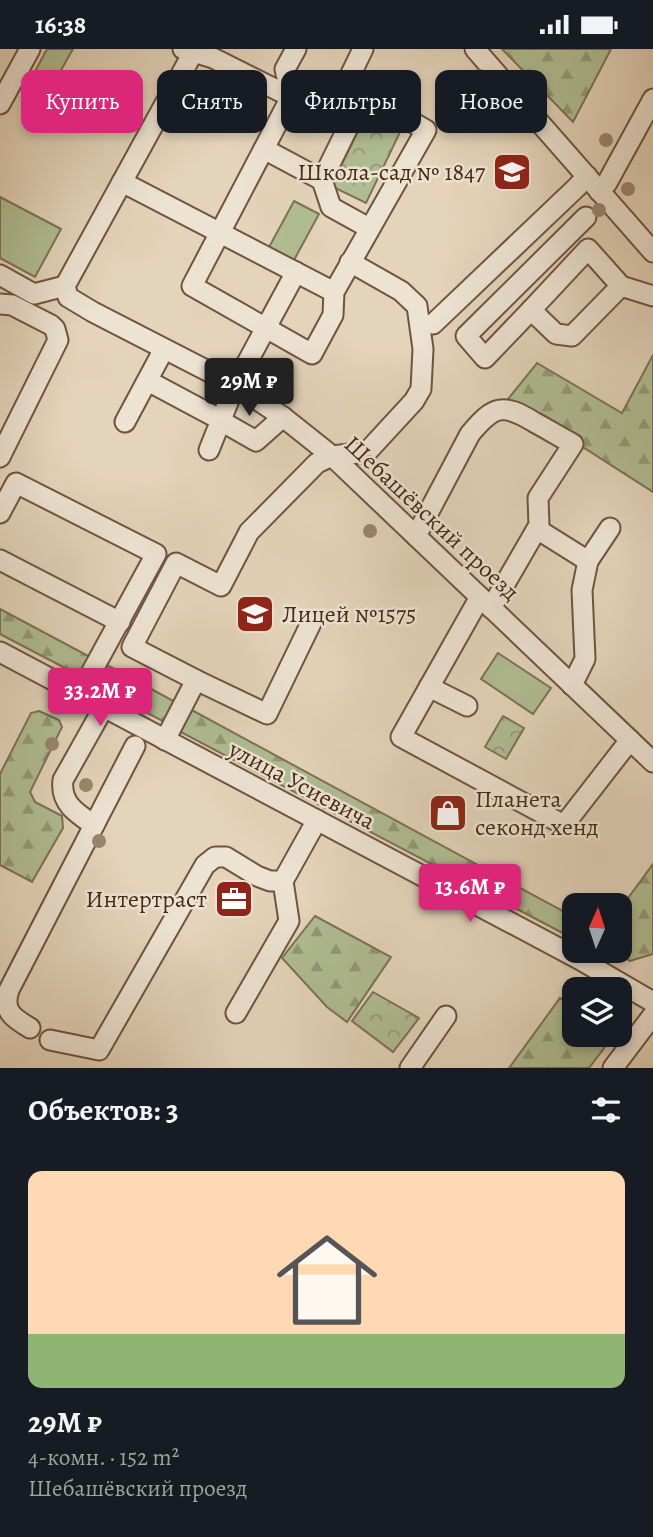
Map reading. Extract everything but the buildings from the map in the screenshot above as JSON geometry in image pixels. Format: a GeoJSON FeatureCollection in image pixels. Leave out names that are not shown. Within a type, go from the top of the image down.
{"type":"FeatureCollection","features":[{"type":"Feature","properties":{"kind":"street"},"geometry":{"type":"LineString","coordinates":[[0,104],[30,49]]}},
{"type":"Feature","properties":{"kind":"street"},"geometry":{"type":"LineString","coordinates":[[285,70],[296,49]]}},
{"type":"Feature","properties":{"kind":"street"},"geometry":{"type":"LineString","coordinates":[[353,70],[363,49]]}},
{"type":"Feature","properties":{"kind":"street"},"geometry":{"type":"LineString","coordinates":[[475,49],[650,245]]}},
{"type":"Feature","properties":{"kind":"street"},"geometry":{"type":"LineString","coordinates":[[0,275],[34,294],[65,286],[190,50],[213,58],[281,92]]}},
{"type":"Feature","properties":{"kind":"street"},"geometry":{"type":"LineString","coordinates":[[433,324],[577,187],[607,183],[653,99]]}},
{"type":"Feature","properties":{"kind":"street"},"geometry":{"type":"LineString","coordinates":[[281,116],[192,286],[312,354],[333,316],[334,292],[426,130],[421,127]]}},
{"type":"Feature","properties":{"kind":"street"},"geometry":{"type":"LineString","coordinates":[[345,133],[323,180],[331,207],[369,228]]}},
{"type":"Feature","properties":{"kind":"street"},"geometry":{"type":"LineString","coordinates":[[264,149],[323,180]]}},
{"type":"Feature","properties":{"kind":"street"},"geometry":{"type":"LineString","coordinates":[[122,182],[334,292]]}},
{"type":"Feature","properties":{"kind":"street"},"geometry":{"type":"LineString","coordinates":[[586,216],[467,336],[485,358],[589,249],[621,286],[653,296]]}},
{"type":"Feature","properties":{"kind":"street"},"geometry":{"type":"LineString","coordinates":[[312,621],[267,714],[132,647],[176,562],[221,586],[249,532],[317,463],[332,456],[367,452],[414,401],[421,389],[423,349],[417,306],[401,291],[350,262]]}},
{"type":"Feature","properties":{"kind":"street"},"geometry":{"type":"LineString","coordinates":[[209,450],[225,422],[234,385],[296,272]]}},
{"type":"Feature","properties":{"kind":"street","name":"Шебашёвский проезд"},"geometry":{"type":"LineString","coordinates":[[65,286],[68,297],[234,385],[283,417],[332,456],[653,762]]}},
{"type":"Feature","properties":{"kind":"street"},"geometry":{"type":"LineString","coordinates":[[531,310],[556,334],[572,336],[621,286]]}},
{"type":"Feature","properties":{"kind":"street"},"geometry":{"type":"LineString","coordinates":[[0,304],[12,305],[51,325],[58,340],[0,455]]}},
{"type":"Feature","properties":{"kind":"street"},"geometry":{"type":"LineString","coordinates":[[125,422],[164,349]]}},
{"type":"Feature","properties":{"kind":"street"},"geometry":{"type":"LineString","coordinates":[[148,381],[256,441],[283,417]]}},
{"type":"Feature","properties":{"kind":"street"},"geometry":{"type":"LineString","coordinates":[[416,536],[470,433],[481,420],[496,410],[512,409],[573,444],[538,498],[537,529],[429,687],[401,737],[564,825],[630,740]]}},
{"type":"Feature","properties":{"kind":"street"},"geometry":{"type":"LineString","coordinates":[[0,513],[16,483],[156,554],[79,695]]}},
{"type":"Feature","properties":{"kind":"street"},"geometry":{"type":"LineString","coordinates":[[572,685],[585,659],[582,590],[588,561],[610,528]]}},
{"type":"Feature","properties":{"kind":"street"},"geometry":{"type":"LineString","coordinates":[[537,529],[588,561]]}},
{"type":"Feature","properties":{"kind":"street"},"geometry":{"type":"LineString","coordinates":[[0,560],[120,622]]}},
{"type":"Feature","properties":{"kind":"street","name":"улица Усиевича"},"geometry":{"type":"LineString","coordinates":[[0,652],[634,989],[653,1002]]}},
{"type":"Feature","properties":{"kind":"street"},"geometry":{"type":"LineString","coordinates":[[164,740],[196,680]]}},
{"type":"Feature","properties":{"kind":"street"},"geometry":{"type":"LineString","coordinates":[[429,687],[467,706]]}},
{"type":"Feature","properties":{"kind":"street"},"geometry":{"type":"LineString","coordinates":[[93,825],[68,805],[62,791],[63,780],[104,707]]}},
{"type":"Feature","properties":{"kind":"street"},"geometry":{"type":"LineString","coordinates":[[30,1028],[14,1019],[7,1010],[9,990],[135,746]]}},
{"type":"Feature","properties":{"kind":"street"},"geometry":{"type":"LineString","coordinates":[[236,1013],[289,921],[283,881],[317,820]]}},
{"type":"Feature","properties":{"kind":"street"},"geometry":{"type":"LineString","coordinates":[[50,1039],[99,1050],[199,873],[215,857],[226,857],[270,881],[283,881]]}},
{"type":"Feature","properties":{"kind":"street"},"geometry":{"type":"LineString","coordinates":[[613,1068],[653,1015]]}},
{"type":"Feature","properties":{"kind":"street"},"geometry":{"type":"LineString","coordinates":[[414,1067],[446,1016]]}},
{"type":"Feature","properties":{"kind":"green space"},"geometry":{"type":"Polygon","coordinates":[[[47,49],[73,49],[61,70],[36,70],[47,49]]]}},
{"type":"Feature","properties":{"kind":"green space"},"geometry":{"type":"Polygon","coordinates":[[[502,49],[611,49],[573,122],[547,95],[547,70],[522,70],[502,49]]]}},
{"type":"Feature","properties":{"kind":"green space"},"geometry":{"type":"Polygon","coordinates":[[[357,133],[400,133],[366,203],[331,186],[357,133]]]}},
{"type":"Feature","properties":{"kind":"green space"},"geometry":{"type":"Polygon","coordinates":[[[0,197],[61,229],[35,277],[0,258],[0,197]]]}},
{"type":"Feature","properties":{"kind":"green space"},"geometry":{"type":"Polygon","coordinates":[[[294,201],[319,214],[293,262],[268,249],[294,201]]]}},
{"type":"Feature","properties":{"kind":"green space"},"geometry":{"type":"Polygon","coordinates":[[[653,355],[653,492],[508,399],[537,363],[622,413],[653,355]]]}},
{"type":"Feature","properties":{"kind":"green space"},"geometry":{"type":"Polygon","coordinates":[[[0,609],[92,658],[82,677],[0,634],[0,609]]]}},
{"type":"Feature","properties":{"kind":"green space"},"geometry":{"type":"Polygon","coordinates":[[[498,653],[551,688],[533,714],[481,679],[498,653]]]}},
{"type":"Feature","properties":{"kind":"green space"},"geometry":{"type":"Polygon","coordinates":[[[105,664],[177,703],[166,723],[94,684],[105,664]]]}},
{"type":"Feature","properties":{"kind":"green space"},"geometry":{"type":"Polygon","coordinates":[[[188,708],[562,911],[562,933],[177,730],[188,708]]]}},
{"type":"Feature","properties":{"kind":"green space"},"geometry":{"type":"Polygon","coordinates":[[[39,711],[59,720],[62,727],[30,792],[35,802],[62,816],[63,828],[32,882],[0,865],[0,774],[31,713],[39,711]]]}},
{"type":"Feature","properties":{"kind":"green space"},"geometry":{"type":"Polygon","coordinates":[[[503,716],[524,728],[506,759],[485,747],[503,716]]]}},
{"type":"Feature","properties":{"kind":"green space"},"geometry":{"type":"Polygon","coordinates":[[[653,864],[653,954],[632,960],[632,893],[653,864]]]}},
{"type":"Feature","properties":{"kind":"green space"},"geometry":{"type":"Polygon","coordinates":[[[315,916],[391,957],[347,1022],[327,1007],[282,958],[315,916]]]}},
{"type":"Feature","properties":{"kind":"green space"},"geometry":{"type":"Polygon","coordinates":[[[373,992],[419,1018],[393,1052],[352,1021],[373,992]]]}},
{"type":"Feature","properties":{"kind":"green space"},"geometry":{"type":"Polygon","coordinates":[[[560,998],[562,1047],[605,1047],[589,1068],[509,1068],[560,998]]]}},
{"type":"Feature","properties":{"kind":"place","name":"Школа-сад № 1847"},"geometry":{"type":"Point","coordinates":[512,172]}},
{"type":"Feature","properties":{"kind":"place","name":"Лицей №1575"},"geometry":{"type":"Point","coordinates":[255,614]}},
{"type":"Feature","properties":{"kind":"place","name":"Планета секонд хенд"},"geometry":{"type":"Point","coordinates":[448,813]}},
{"type":"Feature","properties":{"kind":"place","name":"Интертраст"},"geometry":{"type":"Point","coordinates":[234,899]}}]}
